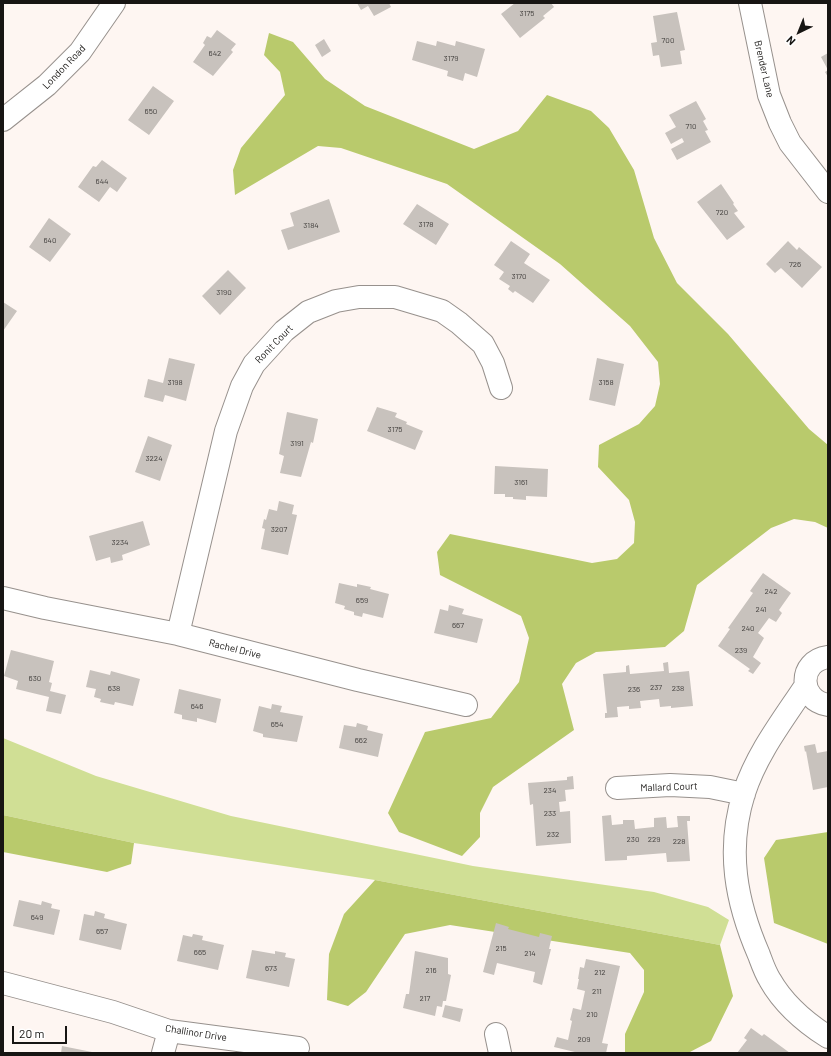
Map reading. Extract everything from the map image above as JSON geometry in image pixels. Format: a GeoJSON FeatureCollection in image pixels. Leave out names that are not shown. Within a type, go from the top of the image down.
{"type":"FeatureCollection","features":[{"type":"Feature","properties":{"kind":"street","name":"London Road"},"geometry":{"type":"LineString","coordinates":[[3,120],[47,85],[80,52],[114,3]]}},
{"type":"Feature","properties":{"kind":"street","name":"Brender Lane"},"geometry":{"type":"LineString","coordinates":[[750,3],[769,95],[780,123],[790,143],[828,192]]}},
{"type":"Feature","properties":{"kind":"street","name":"Ronit Court"},"geometry":{"type":"LineString","coordinates":[[178,634],[226,431],[242,386],[254,364],[284,331],[308,312],[336,301],[359,297],[394,297],[442,311],[459,323],[483,344],[493,363],[501,388]]}},
{"type":"Feature","properties":{"kind":"street","name":"Rachel Drive"},"geometry":{"type":"LineString","coordinates":[[3,598],[45,608],[178,634],[358,680],[466,705]]}},
{"type":"Feature","properties":{"kind":"street"},"geometry":{"type":"LineString","coordinates":[[828,657],[819,659],[812,664],[808,670],[806,685],[758,757],[744,794],[734,841],[735,884],[747,929],[770,981],[789,1005],[810,1025],[828,1037]]}},
{"type":"Feature","properties":{"kind":"street"},"geometry":{"type":"LineString","coordinates":[[806,685],[814,700],[828,705]]}},
{"type":"Feature","properties":{"kind":"street","name":"Mallard Court"},"geometry":{"type":"LineString","coordinates":[[617,788],[670,785],[710,787],[744,794]]}},
{"type":"Feature","properties":{"kind":"street","name":"Challinor Drive"},"geometry":{"type":"LineString","coordinates":[[3,983],[113,1012],[169,1031],[298,1048]]}},
{"type":"Feature","properties":{"kind":"street"},"geometry":{"type":"LineString","coordinates":[[163,1053],[169,1031]]}},
{"type":"Feature","properties":{"kind":"green space"},"geometry":{"type":"Polygon","coordinates":[[[269,33],[293,42],[325,79],[365,106],[474,149],[518,131],[547,95],[591,111],[609,128],[634,170],[654,238],[677,283],[728,334],[809,429],[828,445],[828,528],[815,522],[794,519],[771,528],[697,585],[684,631],[665,647],[596,652],[576,663],[562,684],[574,730],[493,787],[480,813],[480,837],[462,856],[399,832],[388,813],[425,732],[491,718],[519,682],[529,638],[521,616],[440,575],[437,552],[450,534],[592,563],[617,559],[634,543],[635,522],[629,500],[598,467],[599,445],[639,424],[655,406],[660,384],[658,362],[630,326],[560,264],[447,184],[341,148],[318,146],[235,195],[233,170],[241,148],[285,95],[280,72],[264,55],[269,33]]]}},
{"type":"Feature","properties":{"kind":"green space"},"geometry":{"type":"Polygon","coordinates":[[[3,738],[96,776],[231,816],[473,866],[654,892],[708,907],[729,920],[720,945],[375,880],[134,843],[3,815],[3,738]]]}},
{"type":"Feature","properties":{"kind":"green space"},"geometry":{"type":"Polygon","coordinates":[[[3,815],[134,843],[131,864],[107,872],[3,852],[3,815]]]}},
{"type":"Feature","properties":{"kind":"green space"},"geometry":{"type":"Polygon","coordinates":[[[828,832],[828,944],[774,923],[764,858],[776,840],[828,832]]]}},
{"type":"Feature","properties":{"kind":"green space"},"geometry":{"type":"Polygon","coordinates":[[[375,880],[720,945],[733,996],[711,1041],[688,1053],[625,1053],[625,1034],[644,992],[644,970],[630,953],[450,925],[405,934],[366,992],[348,1006],[327,1000],[329,954],[344,914],[375,880]]]}},
{"type":"Feature","properties":{"kind":"building"},"geometry":{"type":"Polygon","coordinates":[[[357,3],[389,3],[391,7],[374,16],[368,6],[361,10],[357,3]]]}},
{"type":"Feature","properties":{"kind":"building"},"geometry":{"type":"Polygon","coordinates":[[[515,3],[551,3],[554,7],[543,16],[545,18],[520,38],[501,14],[515,3]]]}},
{"type":"Feature","properties":{"kind":"building"},"geometry":{"type":"Polygon","coordinates":[[[677,12],[685,50],[680,51],[682,64],[661,67],[659,55],[653,56],[651,43],[657,42],[653,16],[677,12]]]}},
{"type":"Feature","properties":{"kind":"building"},"geometry":{"type":"Polygon","coordinates":[[[217,30],[236,44],[231,50],[233,52],[213,76],[193,62],[205,45],[203,43],[207,36],[211,38],[217,30]]]}},
{"type":"Feature","properties":{"kind":"building"},"geometry":{"type":"Polygon","coordinates":[[[324,39],[331,51],[322,57],[315,45],[324,39]]]}},
{"type":"Feature","properties":{"kind":"building"},"geometry":{"type":"Polygon","coordinates":[[[417,41],[436,46],[437,41],[455,46],[456,41],[485,49],[477,77],[465,73],[463,81],[447,76],[448,71],[412,60],[417,41]]]}},
{"type":"Feature","properties":{"kind":"building"},"geometry":{"type":"Polygon","coordinates":[[[828,53],[828,70],[821,57],[828,53]]]}},
{"type":"Feature","properties":{"kind":"building"},"geometry":{"type":"Polygon","coordinates":[[[828,70],[828,77],[825,72],[828,70]]]}},
{"type":"Feature","properties":{"kind":"building"},"geometry":{"type":"Polygon","coordinates":[[[153,86],[174,101],[149,135],[128,120],[153,86]]]}},
{"type":"Feature","properties":{"kind":"building"},"geometry":{"type":"Polygon","coordinates":[[[696,101],[706,119],[703,121],[708,130],[705,131],[711,142],[677,160],[671,149],[684,142],[682,138],[671,144],[665,133],[676,127],[669,115],[696,101]]]}},
{"type":"Feature","properties":{"kind":"building"},"geometry":{"type":"Polygon","coordinates":[[[102,160],[127,178],[117,192],[110,187],[99,202],[78,187],[93,166],[96,167],[102,160]]]}},
{"type":"Feature","properties":{"kind":"building"},"geometry":{"type":"Polygon","coordinates":[[[721,184],[738,211],[734,213],[745,227],[727,240],[697,202],[721,184]]]}},
{"type":"Feature","properties":{"kind":"building"},"geometry":{"type":"Polygon","coordinates":[[[329,199],[340,232],[288,250],[281,230],[294,226],[290,213],[329,199]]]}},
{"type":"Feature","properties":{"kind":"building"},"geometry":{"type":"Polygon","coordinates":[[[417,204],[449,224],[436,245],[403,224],[417,204]]]}},
{"type":"Feature","properties":{"kind":"building"},"geometry":{"type":"Polygon","coordinates":[[[49,218],[71,234],[50,262],[29,247],[49,218]]]}},
{"type":"Feature","properties":{"kind":"building"},"geometry":{"type":"Polygon","coordinates":[[[511,241],[530,254],[524,263],[550,280],[533,303],[515,291],[513,293],[508,289],[510,286],[499,279],[504,272],[494,265],[511,241]]]}},
{"type":"Feature","properties":{"kind":"building"},"geometry":{"type":"Polygon","coordinates":[[[788,241],[797,250],[799,247],[822,267],[802,288],[781,268],[775,273],[766,264],[788,241]]]}},
{"type":"Feature","properties":{"kind":"building"},"geometry":{"type":"Polygon","coordinates":[[[228,270],[246,288],[220,315],[202,296],[228,270]]]}},
{"type":"Feature","properties":{"kind":"building"},"geometry":{"type":"Polygon","coordinates":[[[3,302],[17,311],[3,331],[3,302]]]}},
{"type":"Feature","properties":{"kind":"building"},"geometry":{"type":"Polygon","coordinates":[[[169,358],[195,364],[186,401],[165,395],[163,402],[144,397],[148,379],[163,383],[169,358]]]}},
{"type":"Feature","properties":{"kind":"building"},"geometry":{"type":"Polygon","coordinates":[[[597,358],[624,364],[615,406],[589,400],[597,358]]]}},
{"type":"Feature","properties":{"kind":"building"},"geometry":{"type":"Polygon","coordinates":[[[377,407],[397,413],[395,417],[407,422],[406,424],[423,431],[415,450],[367,431],[377,407]]]}},
{"type":"Feature","properties":{"kind":"building"},"geometry":{"type":"Polygon","coordinates":[[[287,412],[318,419],[313,443],[311,442],[301,477],[280,473],[284,456],[279,454],[287,412]]]}},
{"type":"Feature","properties":{"kind":"building"},"geometry":{"type":"Polygon","coordinates":[[[148,436],[172,445],[160,481],[135,472],[148,436]]]}},
{"type":"Feature","properties":{"kind":"building"},"geometry":{"type":"Polygon","coordinates":[[[495,466],[548,469],[547,497],[526,496],[526,500],[505,497],[505,494],[494,494],[495,466]]]}},
{"type":"Feature","properties":{"kind":"building"},"geometry":{"type":"Polygon","coordinates":[[[279,501],[294,505],[292,514],[297,515],[288,555],[261,549],[265,529],[262,528],[264,519],[266,520],[269,509],[277,511],[279,501]]]}},
{"type":"Feature","properties":{"kind":"building"},"geometry":{"type":"Polygon","coordinates":[[[143,521],[150,545],[122,555],[123,560],[111,563],[110,557],[96,561],[89,536],[143,521]]]}},
{"type":"Feature","properties":{"kind":"building"},"geometry":{"type":"Polygon","coordinates":[[[763,573],[791,593],[779,610],[782,613],[776,622],[769,618],[758,633],[764,638],[753,657],[761,663],[753,674],[748,671],[750,669],[718,646],[730,629],[728,628],[753,593],[750,591],[763,573]]]}},
{"type":"Feature","properties":{"kind":"building"},"geometry":{"type":"Polygon","coordinates":[[[339,583],[357,587],[357,584],[371,587],[370,589],[389,594],[383,618],[363,613],[362,617],[354,615],[354,612],[344,609],[345,606],[335,603],[339,583]]]}},
{"type":"Feature","properties":{"kind":"building"},"geometry":{"type":"Polygon","coordinates":[[[449,605],[464,609],[462,614],[483,619],[477,643],[434,633],[440,609],[448,611],[449,605]]]}},
{"type":"Feature","properties":{"kind":"building"},"geometry":{"type":"Polygon","coordinates":[[[11,650],[54,661],[49,682],[52,683],[50,691],[66,695],[61,714],[46,711],[49,697],[16,689],[18,681],[4,676],[11,650]]]}},
{"type":"Feature","properties":{"kind":"building"},"geometry":{"type":"Polygon","coordinates":[[[668,662],[669,673],[689,671],[693,706],[671,708],[671,706],[660,707],[659,699],[640,701],[641,708],[629,709],[629,706],[617,707],[618,717],[605,718],[605,713],[607,713],[603,674],[626,672],[626,666],[629,665],[630,674],[664,671],[663,663],[668,662]]]}},
{"type":"Feature","properties":{"kind":"building"},"geometry":{"type":"Polygon","coordinates":[[[90,670],[110,675],[111,671],[140,679],[133,706],[115,702],[114,705],[100,702],[101,699],[94,697],[96,689],[86,687],[90,670]]]}},
{"type":"Feature","properties":{"kind":"building"},"geometry":{"type":"Polygon","coordinates":[[[179,689],[221,699],[216,723],[197,718],[197,722],[182,719],[182,715],[174,713],[179,689]]]}},
{"type":"Feature","properties":{"kind":"building"},"geometry":{"type":"Polygon","coordinates":[[[272,704],[282,706],[280,712],[303,716],[297,742],[263,737],[263,734],[253,731],[259,706],[271,709],[272,704]]]}},
{"type":"Feature","properties":{"kind":"building"},"geometry":{"type":"Polygon","coordinates":[[[357,723],[368,726],[367,730],[383,734],[378,757],[339,748],[344,725],[356,727],[357,723]]]}},
{"type":"Feature","properties":{"kind":"building"},"geometry":{"type":"Polygon","coordinates":[[[815,744],[817,753],[828,751],[828,787],[813,790],[804,746],[815,744]]]}},
{"type":"Feature","properties":{"kind":"building"},"geometry":{"type":"Polygon","coordinates":[[[573,776],[574,789],[565,790],[566,801],[559,802],[560,812],[570,811],[571,843],[536,846],[533,804],[530,805],[528,783],[567,780],[567,777],[573,776]]]}},
{"type":"Feature","properties":{"kind":"building"},"geometry":{"type":"Polygon","coordinates":[[[611,815],[612,825],[623,824],[623,820],[634,820],[635,829],[654,827],[654,818],[666,817],[667,828],[678,827],[677,816],[690,816],[690,821],[687,821],[690,861],[667,862],[666,853],[627,856],[627,860],[605,861],[602,816],[611,815]]]}},
{"type":"Feature","properties":{"kind":"building"},"geometry":{"type":"Polygon","coordinates":[[[19,900],[41,905],[42,901],[52,904],[51,908],[60,910],[54,935],[13,926],[19,900]]]}},
{"type":"Feature","properties":{"kind":"building"},"geometry":{"type":"Polygon","coordinates":[[[95,911],[105,914],[104,918],[127,924],[121,950],[79,940],[84,914],[94,916],[95,911]]]}},
{"type":"Feature","properties":{"kind":"building"},"geometry":{"type":"Polygon","coordinates":[[[496,923],[509,927],[508,929],[539,937],[540,933],[552,936],[549,949],[551,949],[542,985],[533,982],[535,972],[497,963],[494,975],[483,972],[496,923]]]}},
{"type":"Feature","properties":{"kind":"building"},"geometry":{"type":"Polygon","coordinates":[[[193,934],[203,936],[202,940],[224,945],[218,970],[177,961],[183,935],[192,937],[193,934]]]}},
{"type":"Feature","properties":{"kind":"building"},"geometry":{"type":"Polygon","coordinates":[[[252,950],[275,954],[275,951],[286,953],[285,957],[295,959],[289,987],[246,978],[252,950]]]}},
{"type":"Feature","properties":{"kind":"building"},"geometry":{"type":"Polygon","coordinates":[[[415,951],[448,958],[448,974],[451,975],[446,1001],[443,1001],[442,1007],[437,1006],[435,1016],[403,1008],[406,994],[409,994],[415,951]]]}},
{"type":"Feature","properties":{"kind":"building"},"geometry":{"type":"Polygon","coordinates":[[[586,959],[620,966],[602,1043],[608,1044],[606,1053],[579,1053],[554,1047],[557,1037],[568,1040],[573,1008],[581,1010],[585,991],[577,989],[580,967],[584,968],[586,959]]]}},
{"type":"Feature","properties":{"kind":"building"},"geometry":{"type":"Polygon","coordinates":[[[445,1005],[463,1009],[460,1022],[442,1017],[445,1005]]]}},
{"type":"Feature","properties":{"kind":"building"},"geometry":{"type":"Polygon","coordinates":[[[751,1028],[762,1036],[764,1034],[790,1053],[737,1053],[747,1040],[744,1038],[751,1028]]]}},
{"type":"Feature","properties":{"kind":"building"},"geometry":{"type":"Polygon","coordinates":[[[62,1046],[92,1052],[92,1053],[61,1053],[62,1046]]]}}]}
